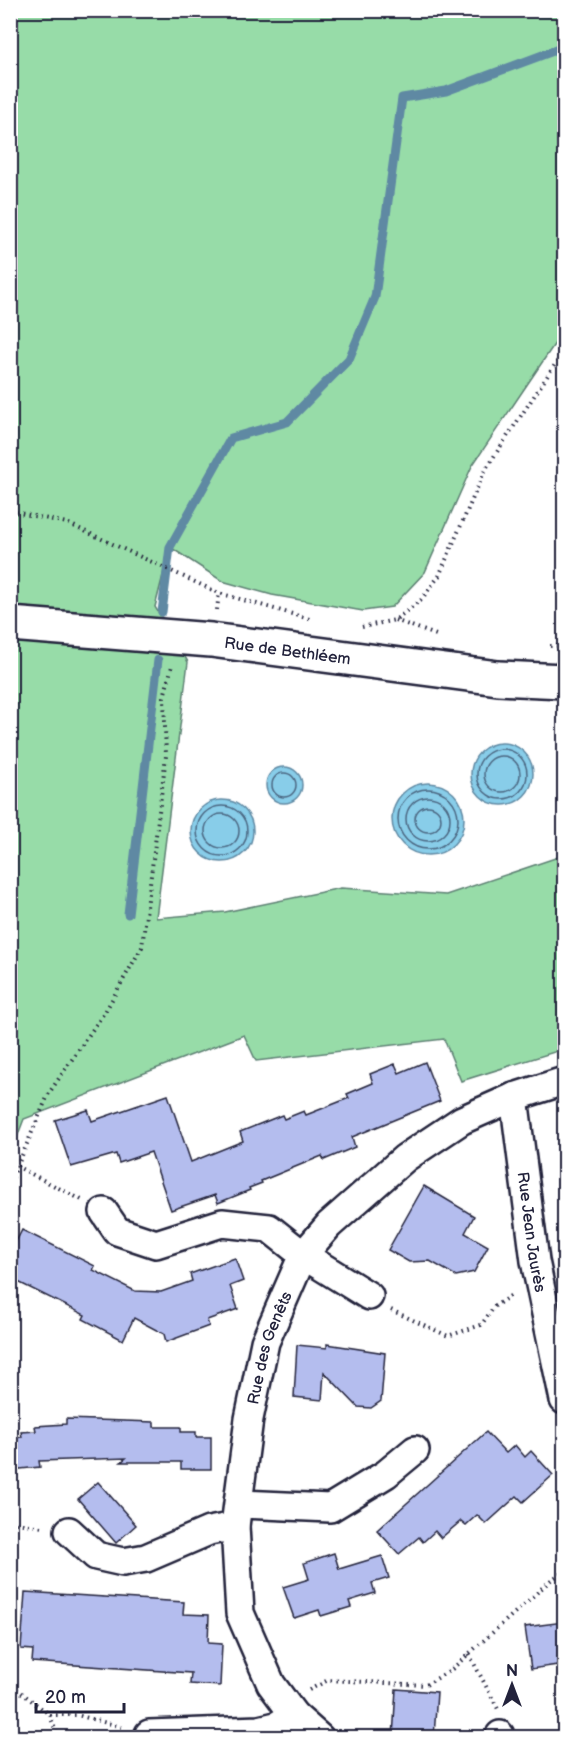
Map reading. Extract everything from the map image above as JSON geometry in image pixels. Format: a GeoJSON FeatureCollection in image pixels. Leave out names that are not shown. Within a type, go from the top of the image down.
{"type":"FeatureCollection","features":[{"type":"Feature","properties":{"kind":"main road","name":"Rue de Bethléem"},"geometry":{"type":"LineString","coordinates":[[10,624],[241,644],[487,677],[564,681]]}},
{"type":"Feature","properties":{"kind":"street","name":"Rue des Genêts"},"geometry":{"type":"LineString","coordinates":[[320,1737],[289,1709],[271,1684],[240,1613],[237,1515],[249,1419],[265,1342],[303,1255],[329,1225],[405,1158],[462,1120],[514,1097],[564,1081]]}},
{"type":"Feature","properties":{"kind":"street","name":"Rue Jean Jaurès"},"geometry":{"type":"LineString","coordinates":[[514,1097],[539,1284],[558,1338],[564,1400]]}},
{"type":"Feature","properties":{"kind":"street"},"geometry":{"type":"LineString","coordinates":[[104,1212],[117,1231],[141,1241],[156,1244],[222,1223],[268,1228],[303,1255],[369,1296]]}},
{"type":"Feature","properties":{"kind":"street"},"geometry":{"type":"LineString","coordinates":[[69,1531],[96,1556],[123,1562],[146,1558],[209,1531],[237,1515],[330,1508],[386,1474],[415,1450]]}},
{"type":"Feature","properties":{"kind":"street"},"geometry":{"type":"LineString","coordinates":[[149,1734],[259,1730],[276,1726],[289,1709]]}},
{"type":"Feature","properties":{"kind":"path"},"geometry":{"type":"LineString","coordinates":[[352,625],[362,627],[395,620],[421,600],[439,576],[485,470],[564,351]]}},
{"type":"Feature","properties":{"kind":"path"},"geometry":{"type":"LineString","coordinates":[[10,511],[67,523],[219,593],[267,609],[322,621]]}},
{"type":"Feature","properties":{"kind":"path"},"geometry":{"type":"LineString","coordinates":[[395,620],[443,638]]}},
{"type":"Feature","properties":{"kind":"path"},"geometry":{"type":"LineString","coordinates":[[10,1183],[49,1093],[106,1010],[142,947],[166,756],[164,697],[179,638]]}},
{"type":"Feature","properties":{"kind":"path"},"geometry":{"type":"LineString","coordinates":[[544,647],[564,646]]}},
{"type":"Feature","properties":{"kind":"path"},"geometry":{"type":"LineString","coordinates":[[16,1166],[104,1212]]}},
{"type":"Feature","properties":{"kind":"path"},"geometry":{"type":"LineString","coordinates":[[369,1296],[385,1300],[388,1308],[396,1314],[448,1336],[481,1325],[495,1306],[520,1289],[539,1284]]}},
{"type":"Feature","properties":{"kind":"path"},"geometry":{"type":"LineString","coordinates":[[289,1709],[328,1680],[426,1685],[452,1669],[564,1571]]}},
{"type":"Feature","properties":{"kind":"path"},"geometry":{"type":"LineString","coordinates":[[469,1654],[497,1704],[500,1736]]}},
{"type":"Feature","properties":{"kind":"path"},"geometry":{"type":"LineString","coordinates":[[10,1672],[13,1686],[50,1715],[58,1737]]}},
{"type":"Feature","properties":{"kind":"path"},"geometry":{"type":"LineString","coordinates":[[50,1715],[77,1715],[149,1734]]}},
{"type":"Feature","properties":{"kind":"green space"},"geometry":{"type":"Polygon","coordinates":[[[11,11],[564,11],[564,330],[472,466],[425,572],[392,607],[363,611],[272,595],[222,581],[170,547],[155,607],[188,662],[156,918],[225,912],[341,888],[446,895],[564,855],[564,1049],[461,1081],[444,1039],[256,1061],[244,1035],[24,1119],[11,1153],[11,11]]]}},
{"type":"Feature","properties":{"kind":"water"},"geometry":{"type":"Polygon","coordinates":[[[496,743],[508,743],[524,752],[531,762],[533,774],[531,786],[524,796],[508,805],[496,805],[485,800],[476,791],[471,780],[471,768],[476,757],[485,748],[496,743]]]}},
{"type":"Feature","properties":{"kind":"water"},"geometry":{"type":"Polygon","coordinates":[[[284,767],[297,772],[302,785],[297,798],[284,803],[271,798],[266,785],[271,772],[284,767]]]}},
{"type":"Feature","properties":{"kind":"water"},"geometry":{"type":"Polygon","coordinates":[[[428,783],[448,789],[458,799],[464,819],[458,839],[448,849],[428,855],[408,849],[398,839],[392,819],[398,799],[408,789],[428,783]]]}},
{"type":"Feature","properties":{"kind":"water"},"geometry":{"type":"Polygon","coordinates":[[[222,800],[239,805],[244,809],[248,814],[253,831],[248,848],[244,853],[239,857],[222,862],[205,857],[200,853],[196,848],[191,831],[196,814],[200,809],[205,805],[222,800]]]}},
{"type":"Feature","properties":{"kind":"building"},"geometry":{"type":"Polygon","coordinates":[[[425,1062],[440,1101],[352,1137],[355,1147],[324,1160],[322,1156],[261,1181],[262,1183],[249,1188],[250,1190],[218,1203],[215,1195],[171,1210],[151,1152],[119,1163],[116,1154],[71,1167],[55,1120],[88,1110],[92,1121],[168,1095],[191,1162],[243,1141],[240,1132],[282,1115],[284,1119],[304,1111],[306,1115],[349,1098],[347,1094],[373,1083],[370,1074],[395,1064],[399,1073],[425,1062]]]}},
{"type":"Feature","properties":{"kind":"building"},"geometry":{"type":"Polygon","coordinates":[[[424,1186],[474,1216],[465,1233],[488,1246],[474,1272],[456,1276],[430,1261],[409,1262],[388,1250],[424,1186]]]}},
{"type":"Feature","properties":{"kind":"building"},"geometry":{"type":"Polygon","coordinates":[[[22,1230],[95,1266],[93,1270],[135,1291],[161,1292],[192,1281],[190,1274],[235,1258],[243,1281],[230,1286],[238,1309],[207,1320],[209,1326],[166,1342],[164,1334],[134,1318],[123,1340],[83,1319],[85,1315],[10,1278],[10,1253],[22,1230]]]}},
{"type":"Feature","properties":{"kind":"building"},"geometry":{"type":"Polygon","coordinates":[[[327,1344],[385,1353],[381,1401],[371,1408],[358,1407],[324,1372],[322,1400],[294,1397],[297,1345],[327,1348],[327,1344]]]}},
{"type":"Feature","properties":{"kind":"building"},"geometry":{"type":"Polygon","coordinates":[[[66,1419],[154,1422],[154,1427],[181,1427],[181,1432],[196,1432],[196,1437],[211,1437],[211,1469],[181,1469],[181,1462],[121,1462],[126,1458],[39,1461],[40,1467],[10,1470],[10,1438],[22,1437],[21,1432],[36,1431],[35,1426],[66,1424],[66,1419]]]}},
{"type":"Feature","properties":{"kind":"building"},"geometry":{"type":"Polygon","coordinates":[[[486,1432],[506,1453],[515,1445],[525,1457],[531,1451],[553,1475],[523,1502],[517,1496],[486,1524],[477,1515],[466,1525],[461,1521],[441,1538],[435,1531],[423,1542],[419,1537],[399,1554],[377,1530],[486,1432]]]}},
{"type":"Feature","properties":{"kind":"building"},"geometry":{"type":"Polygon","coordinates":[[[98,1482],[136,1525],[116,1543],[78,1499],[98,1482]]]}},
{"type":"Feature","properties":{"kind":"building"},"geometry":{"type":"Polygon","coordinates":[[[334,1553],[339,1569],[382,1556],[389,1578],[372,1583],[375,1593],[349,1601],[351,1607],[321,1616],[319,1610],[294,1618],[283,1587],[309,1579],[304,1563],[334,1553]]]}},
{"type":"Feature","properties":{"kind":"building"},"geometry":{"type":"Polygon","coordinates":[[[25,1592],[184,1602],[183,1614],[209,1615],[208,1643],[222,1644],[220,1686],[190,1684],[191,1673],[32,1662],[33,1650],[21,1649],[25,1592]]]}},
{"type":"Feature","properties":{"kind":"building"},"geometry":{"type":"Polygon","coordinates":[[[564,1622],[564,1664],[531,1669],[525,1627],[564,1622]]]}},
{"type":"Feature","properties":{"kind":"building"},"geometry":{"type":"Polygon","coordinates":[[[396,1689],[437,1692],[434,1737],[393,1737],[396,1689]]]}},
{"type":"Feature","properties":{"kind":"waterway"},"geometry":{"type":"LineString","coordinates":[[162,612],[170,547],[231,438],[287,422],[349,359],[375,297],[402,98],[446,91],[564,47]]}},
{"type":"Feature","properties":{"kind":"waterway"},"geometry":{"type":"LineString","coordinates":[[128,914],[158,660]]}}]}
